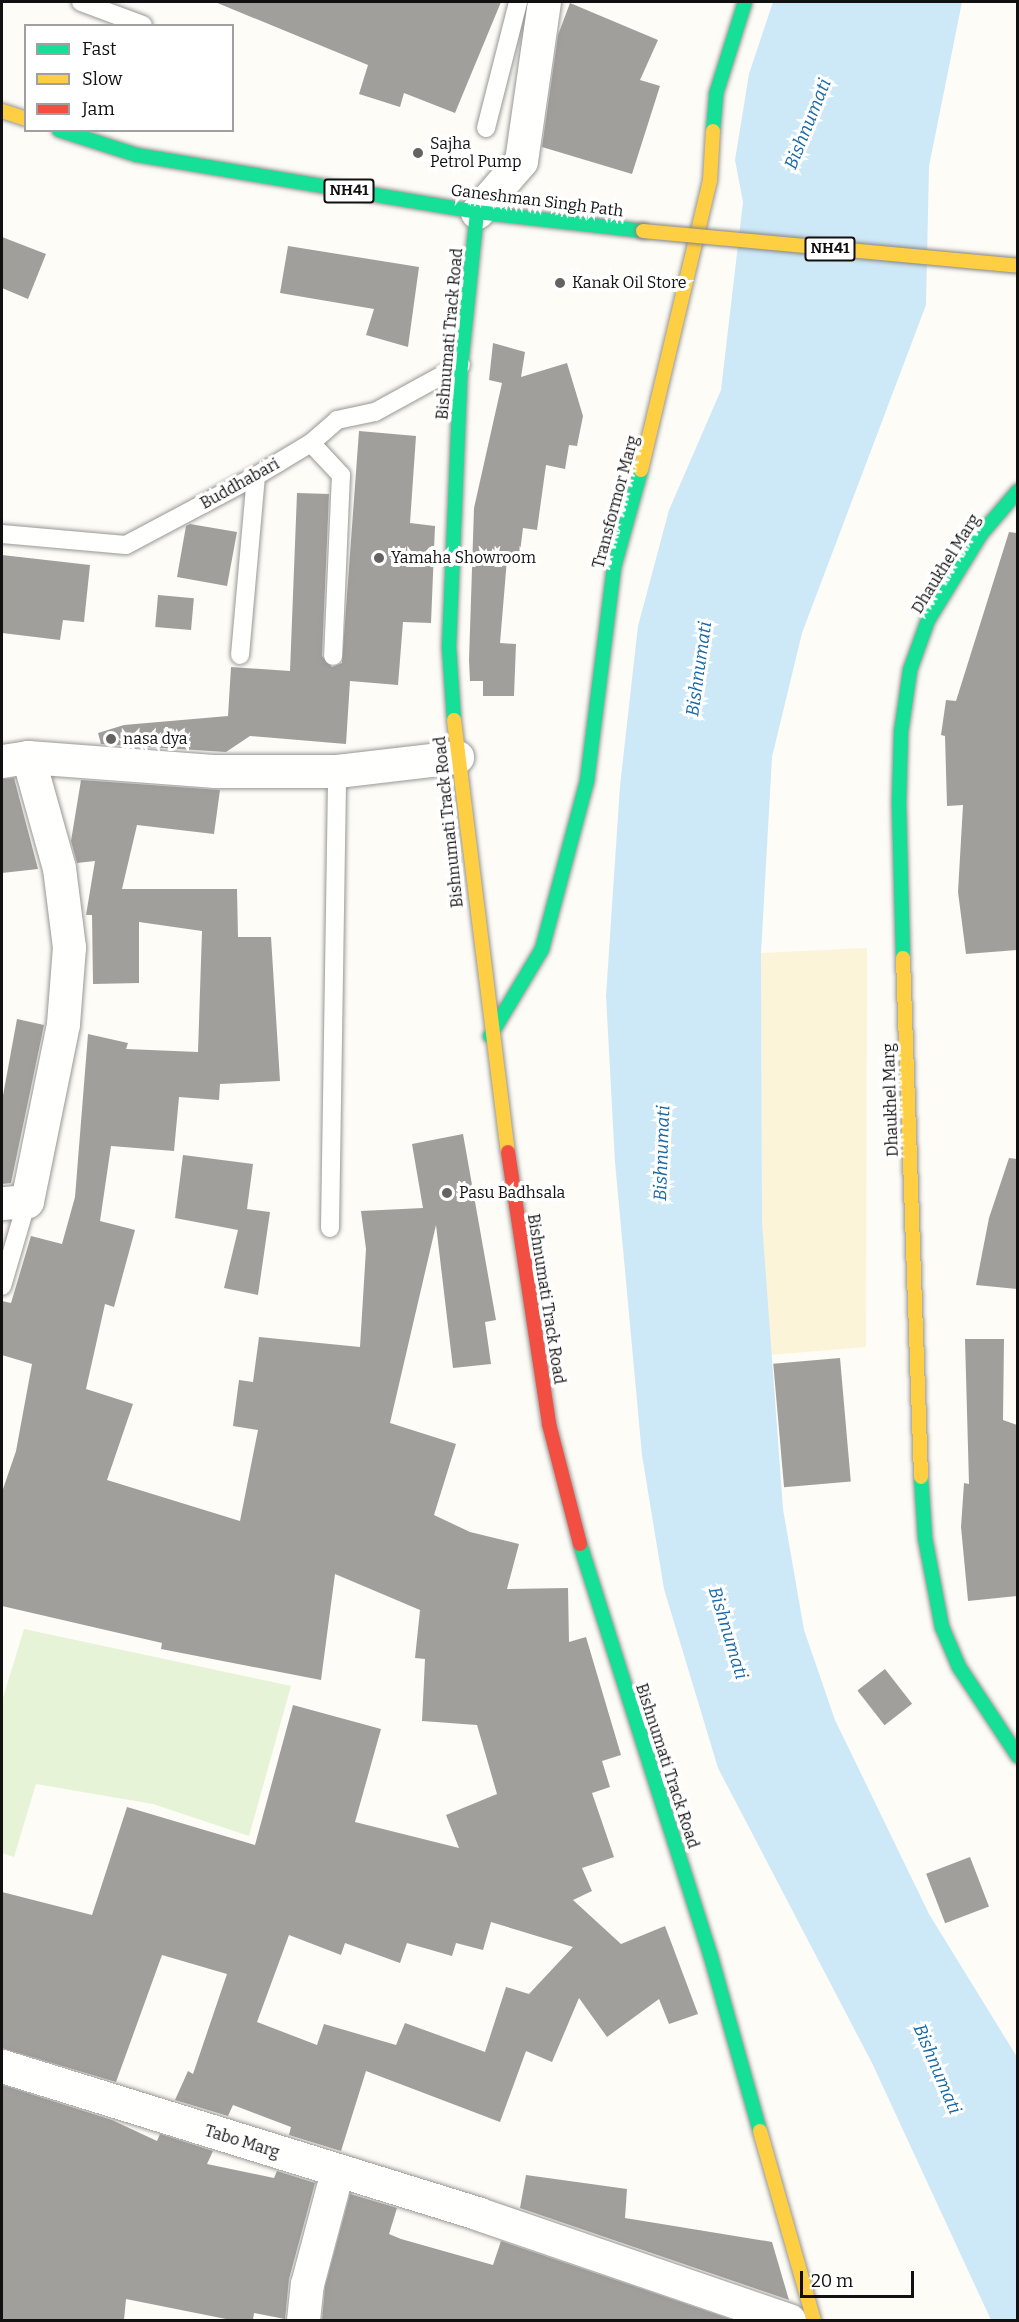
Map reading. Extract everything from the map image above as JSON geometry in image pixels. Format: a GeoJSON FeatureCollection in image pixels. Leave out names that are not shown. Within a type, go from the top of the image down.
{"type":"FeatureCollection","features":[{"type":"Feature","properties":{"kind":"main road","name":"Transformor Marg"},"geometry":{"type":"LineString","coordinates":[[490,1036],[542,949],[587,781],[614,567],[658,408],[710,180],[716,94],[745,2]]}},
{"type":"Feature","properties":{"kind":"main road"},"geometry":{"type":"LineString","coordinates":[[2,111],[24,118]]}},
{"type":"Feature","properties":{"kind":"main road","name":"Ganeshman Singh Path"},"geometry":{"type":"LineString","coordinates":[[65,132],[136,155],[477,212],[644,231],[1017,266]]}},
{"type":"Feature","properties":{"kind":"main road","name":"Bishnumati Track Road"},"geometry":{"type":"LineString","coordinates":[[477,212],[461,365],[449,647],[457,757],[490,1036],[549,1424],[586,1568],[711,1957],[814,2320]]}},
{"type":"Feature","properties":{"kind":"main road","name":"Dhaukhel Marg"},"geometry":{"type":"LineString","coordinates":[[1017,491],[981,534],[928,620],[910,670],[901,732],[899,801],[916,1400],[925,1538],[942,1627],[959,1667],[1017,1756]]}},
{"type":"Feature","properties":{"kind":"main road"},"geometry":{"type":"LineString","coordinates":[[996,1724],[1010,1713]]}},
{"type":"Feature","properties":{"kind":"street"},"geometry":{"type":"LineString","coordinates":[[477,212],[521,161],[544,2]]}},
{"type":"Feature","properties":{"kind":"street"},"geometry":{"type":"LineString","coordinates":[[14,1202],[63,1024],[69,947],[59,868],[15,759],[215,771],[337,771],[457,757]]}},
{"type":"Feature","properties":{"kind":"street","name":"Tabo Marg"},"geometry":{"type":"LineString","coordinates":[[2,2066],[479,2214],[789,2320]]}},
{"type":"Feature","properties":{"kind":"street"},"geometry":{"type":"LineString","coordinates":[[303,2320],[307,2284],[337,2171]]}},
{"type":"Feature","properties":{"kind":"lane"},"geometry":{"type":"LineString","coordinates":[[81,2],[140,24]]}},
{"type":"Feature","properties":{"kind":"lane"},"geometry":{"type":"LineString","coordinates":[[486,128],[518,2]]}},
{"type":"Feature","properties":{"kind":"lane","name":"Buddhabari"},"geometry":{"type":"LineString","coordinates":[[2,534],[126,544],[256,476],[311,443],[337,420],[375,412],[461,365]]}},
{"type":"Feature","properties":{"kind":"lane"},"geometry":{"type":"LineString","coordinates":[[311,443],[341,475],[333,656]]}},
{"type":"Feature","properties":{"kind":"lane"},"geometry":{"type":"LineString","coordinates":[[240,655],[256,476]]}},
{"type":"Feature","properties":{"kind":"lane"},"geometry":{"type":"LineString","coordinates":[[330,1228],[337,771]]}},
{"type":"Feature","properties":{"kind":"lane"},"geometry":{"type":"LineString","coordinates":[[2,1286],[14,1202]]}},
{"type":"Feature","properties":{"kind":"green space"},"geometry":{"type":"Polygon","coordinates":[[[24,1629],[291,1686],[249,1836],[153,1804],[36,1784],[14,1857],[2,1853],[2,1701],[24,1629]]]}},
{"type":"Feature","properties":{"kind":"sand"},"geometry":{"type":"Polygon","coordinates":[[[867,948],[866,1347],[770,1355],[762,1222],[761,953],[867,948]]]}},
{"type":"Feature","properties":{"kind":"water","name":"Bishnumati"},"geometry":{"type":"Polygon","coordinates":[[[773,2],[962,2],[929,166],[926,305],[802,633],[772,757],[761,953],[762,1222],[783,1509],[804,1630],[835,1720],[929,1914],[1017,2057],[1017,2320],[991,2320],[872,2063],[718,1768],[664,1589],[642,1455],[615,1162],[606,996],[620,786],[638,626],[669,510],[721,390],[743,202],[735,160],[749,74],[773,2]]]}},
{"type":"Feature","properties":{"kind":"building"},"geometry":{"type":"Polygon","coordinates":[[[215,2],[501,2],[455,113],[404,93],[400,107],[359,94],[368,65],[215,2]]]}},
{"type":"Feature","properties":{"kind":"building"},"geometry":{"type":"Polygon","coordinates":[[[570,3],[658,40],[640,80],[660,86],[632,174],[542,147],[558,35],[570,3]]]}},
{"type":"Feature","properties":{"kind":"building"},"geometry":{"type":"Polygon","coordinates":[[[2,237],[46,254],[28,299],[2,288],[2,237]]]}},
{"type":"Feature","properties":{"kind":"building"},"geometry":{"type":"Polygon","coordinates":[[[288,246],[419,267],[408,347],[366,335],[374,309],[280,293],[288,246]]]}},
{"type":"Feature","properties":{"kind":"building"},"geometry":{"type":"Polygon","coordinates":[[[493,343],[525,352],[521,377],[567,363],[583,416],[577,446],[569,445],[565,469],[546,465],[537,530],[523,528],[519,560],[507,559],[500,643],[516,644],[514,696],[483,696],[483,681],[470,681],[474,508],[502,383],[489,380],[493,343]]]}},
{"type":"Feature","properties":{"kind":"building"},"geometry":{"type":"Polygon","coordinates":[[[359,431],[416,436],[410,523],[435,526],[431,623],[403,622],[398,685],[350,681],[346,744],[250,736],[226,752],[101,744],[98,733],[124,725],[228,716],[231,667],[290,671],[297,493],[329,494],[322,656],[332,667],[342,663],[359,431]]]}},
{"type":"Feature","properties":{"kind":"building"},"geometry":{"type":"Polygon","coordinates":[[[190,524],[237,532],[227,586],[177,577],[186,526],[190,524]]]}},
{"type":"Feature","properties":{"kind":"building"},"geometry":{"type":"Polygon","coordinates":[[[1009,532],[1017,533],[1017,950],[966,954],[958,892],[963,805],[947,806],[945,736],[941,735],[946,700],[956,701],[1009,532]]]}},
{"type":"Feature","properties":{"kind":"building"},"geometry":{"type":"Polygon","coordinates":[[[2,555],[90,565],[84,622],[63,620],[60,640],[2,633],[2,555]]]}},
{"type":"Feature","properties":{"kind":"building"},"geometry":{"type":"Polygon","coordinates":[[[158,595],[194,598],[191,630],[155,627],[158,595]]]}},
{"type":"Feature","properties":{"kind":"building"},"geometry":{"type":"Polygon","coordinates":[[[14,778],[38,869],[2,873],[2,779],[14,778]]]}},
{"type":"Feature","properties":{"kind":"building"},"geometry":{"type":"Polygon","coordinates":[[[81,780],[220,790],[214,834],[137,825],[122,889],[237,889],[238,937],[271,937],[280,1081],[220,1084],[219,1100],[179,1097],[174,1151],[111,1146],[100,1221],[135,1230],[114,1307],[105,1304],[86,1389],[133,1404],[107,1480],[240,1521],[258,1430],[233,1426],[239,1380],[253,1382],[259,1337],[360,1347],[366,1249],[361,1211],[423,1208],[412,1144],[463,1134],[496,1320],[485,1322],[491,1364],[453,1368],[436,1225],[390,1423],[456,1444],[434,1515],[470,1532],[519,1544],[507,1589],[568,1588],[569,1642],[586,1637],[621,1755],[602,1761],[610,1787],[592,1793],[614,1857],[582,1868],[592,1891],[573,1900],[621,1944],[665,1926],[698,2014],[669,2024],[659,1999],[607,2037],[579,1998],[552,2062],[526,2051],[500,2122],[366,2071],[341,2151],[289,2135],[291,2127],[233,2105],[228,2116],[175,2100],[188,2071],[193,2074],[227,1974],[162,1955],[116,2082],[2,2048],[2,1892],[92,1915],[127,1807],[255,1845],[293,1705],[381,1729],[355,1822],[459,1848],[446,1815],[497,1794],[477,1725],[422,1721],[425,1659],[415,1658],[420,1610],[335,1574],[321,1680],[161,1649],[162,1643],[2,1606],[2,1492],[16,1451],[32,1364],[2,1355],[2,1301],[11,1303],[31,1236],[62,1244],[75,1197],[88,1034],[128,1043],[126,1049],[198,1052],[202,931],[139,922],[139,983],[93,984],[92,915],[86,915],[95,861],[77,863],[71,841],[81,780]],[[491,1922],[483,1950],[456,1943],[452,1956],[407,1943],[400,1963],[345,1943],[341,1955],[289,1935],[257,2022],[317,2045],[324,2024],[396,2045],[405,2023],[485,2052],[506,1987],[529,1994],[573,1947],[491,1922]]]}},
{"type":"Feature","properties":{"kind":"building"},"geometry":{"type":"Polygon","coordinates":[[[17,1019],[44,1025],[11,1183],[2,1184],[2,1101],[17,1019]]]}},
{"type":"Feature","properties":{"kind":"building"},"geometry":{"type":"Polygon","coordinates":[[[183,1155],[253,1164],[247,1209],[270,1212],[258,1295],[224,1288],[238,1230],[175,1218],[183,1155]]]}},
{"type":"Feature","properties":{"kind":"building"},"geometry":{"type":"Polygon","coordinates":[[[1009,1158],[1017,1159],[1017,1289],[976,1285],[989,1218],[1009,1158]]]}},
{"type":"Feature","properties":{"kind":"building"},"geometry":{"type":"Polygon","coordinates":[[[965,1339],[1004,1339],[1003,1420],[1017,1425],[1017,1596],[968,1601],[961,1527],[964,1483],[969,1484],[965,1339]]]}},
{"type":"Feature","properties":{"kind":"building"},"geometry":{"type":"Polygon","coordinates":[[[840,1358],[851,1482],[784,1487],[773,1364],[840,1358]]]}},
{"type":"Feature","properties":{"kind":"building"},"geometry":{"type":"Polygon","coordinates":[[[885,1669],[912,1704],[885,1725],[857,1691],[885,1669]]]}},
{"type":"Feature","properties":{"kind":"building"},"geometry":{"type":"Polygon","coordinates":[[[970,1857],[989,1906],[945,1923],[926,1874],[970,1857]]]}},
{"type":"Feature","properties":{"kind":"building"},"geometry":{"type":"Polygon","coordinates":[[[2,2085],[112,2120],[157,2141],[160,2134],[213,2151],[207,2164],[274,2178],[277,2171],[315,2183],[289,2279],[285,2319],[254,2313],[253,2320],[231,2320],[126,2299],[124,2320],[2,2320],[2,2085]]]}},
{"type":"Feature","properties":{"kind":"building"},"geometry":{"type":"Polygon","coordinates":[[[526,2175],[627,2189],[625,2218],[772,2242],[789,2300],[520,2208],[526,2175]]]}},
{"type":"Feature","properties":{"kind":"building"},"geometry":{"type":"Polygon","coordinates":[[[350,2194],[397,2208],[389,2234],[401,2239],[493,2265],[501,2241],[733,2320],[322,2320],[325,2287],[350,2194]]]}},
{"type":"Feature","properties":{"kind":"traffic: fast"},"geometry":{"type":"LineString","coordinates":[[713,131],[716,94],[745,2]]}},
{"type":"Feature","properties":{"kind":"traffic: fast"},"geometry":{"type":"LineString","coordinates":[[65,132],[137,155],[477,212],[643,231]]}},
{"type":"Feature","properties":{"kind":"traffic: fast"},"geometry":{"type":"LineString","coordinates":[[454,720],[449,647],[461,365],[477,212]]}},
{"type":"Feature","properties":{"kind":"traffic: fast"},"geometry":{"type":"LineString","coordinates":[[490,1036],[542,949],[587,781],[614,567],[641,470]]}},
{"type":"Feature","properties":{"kind":"traffic: fast"},"geometry":{"type":"LineString","coordinates":[[903,958],[899,801],[901,732],[910,670],[928,620],[981,534],[1018,491]]}},
{"type":"Feature","properties":{"kind":"traffic: fast"},"geometry":{"type":"LineString","coordinates":[[921,1477],[925,1538],[942,1627],[959,1667],[1018,1756]]}},
{"type":"Feature","properties":{"kind":"traffic: fast"},"geometry":{"type":"LineString","coordinates":[[580,1544],[711,1957],[760,2131]]}},
{"type":"Feature","properties":{"kind":"traffic: slow"},"geometry":{"type":"LineString","coordinates":[[2,111],[24,118]]}},
{"type":"Feature","properties":{"kind":"traffic: slow"},"geometry":{"type":"LineString","coordinates":[[641,470],[710,180],[713,131]]}},
{"type":"Feature","properties":{"kind":"traffic: slow"},"geometry":{"type":"LineString","coordinates":[[643,231],[1018,266]]}},
{"type":"Feature","properties":{"kind":"traffic: slow"},"geometry":{"type":"LineString","coordinates":[[454,720],[508,1152]]}},
{"type":"Feature","properties":{"kind":"traffic: slow"},"geometry":{"type":"LineString","coordinates":[[903,958],[921,1477]]}},
{"type":"Feature","properties":{"kind":"traffic: slow"},"geometry":{"type":"LineString","coordinates":[[760,2131],[814,2320]]}},
{"type":"Feature","properties":{"kind":"traffic: jam"},"geometry":{"type":"LineString","coordinates":[[508,1152],[549,1424],[580,1544]]}},
{"type":"Feature","properties":{"kind":"place","name":"Sajha Petrol Pump"},"geometry":{"type":"Point","coordinates":[418,153]}},
{"type":"Feature","properties":{"kind":"place","name":"Kanak Oil Store"},"geometry":{"type":"Point","coordinates":[560,283]}},
{"type":"Feature","properties":{"kind":"place","name":"Yamaha Showroom"},"geometry":{"type":"Point","coordinates":[379,558]}},
{"type":"Feature","properties":{"kind":"place","name":"nasa dya"},"geometry":{"type":"Point","coordinates":[111,739]}},
{"type":"Feature","properties":{"kind":"place","name":"Pasu Badhsala"},"geometry":{"type":"Point","coordinates":[447,1193]}}]}
